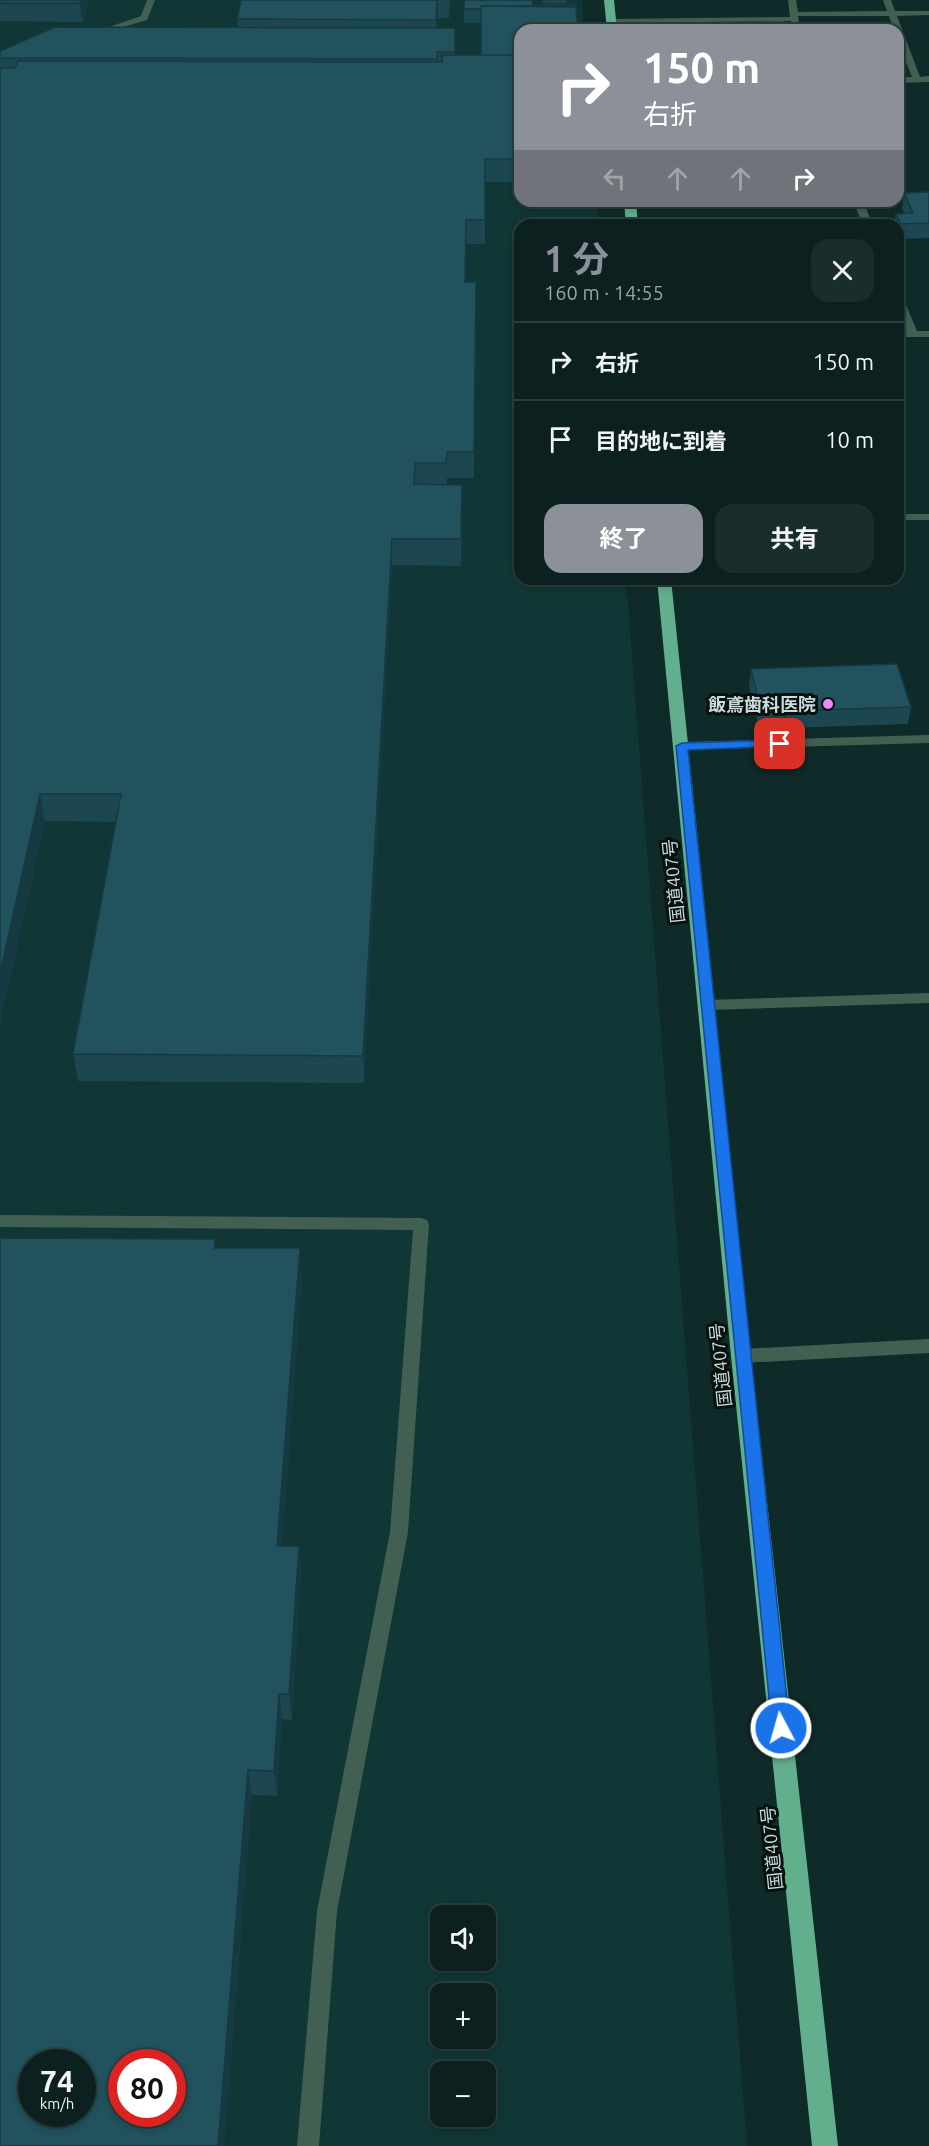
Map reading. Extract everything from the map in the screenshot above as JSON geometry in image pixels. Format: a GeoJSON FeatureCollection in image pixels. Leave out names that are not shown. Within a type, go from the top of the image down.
{"type":"FeatureCollection","features":[{"type":"Feature","properties":{"kind":"highway"},"geometry":{"type":"LineString","coordinates":[[609,0],[611,24]]}},
{"type":"Feature","properties":{"kind":"highway","name":"国道407号"},"geometry":{"type":"LineString","coordinates":[[665,585],[741,1356],[825,2146]]}},
{"type":"Feature","properties":{"kind":"street"},"geometry":{"type":"LineString","coordinates":[[94,34],[127,26],[144,18],[151,0]]}},
{"type":"Feature","properties":{"kind":"street"},"geometry":{"type":"LineString","coordinates":[[792,0],[796,24]]}},
{"type":"Feature","properties":{"kind":"street"},"geometry":{"type":"LineString","coordinates":[[886,0],[897,24]]}},
{"type":"Feature","properties":{"kind":"street"},"geometry":{"type":"LineString","coordinates":[[648,24],[795,16],[929,13]]}},
{"type":"Feature","properties":{"kind":"street"},"geometry":{"type":"LineString","coordinates":[[904,44],[917,80]]}},
{"type":"Feature","properties":{"kind":"street"},"geometry":{"type":"LineString","coordinates":[[904,80],[929,79]]}},
{"type":"Feature","properties":{"kind":"street"},"geometry":{"type":"LineString","coordinates":[[904,196],[929,196]]}},
{"type":"Feature","properties":{"kind":"street"},"geometry":{"type":"LineString","coordinates":[[904,312],[913,334]]}},
{"type":"Feature","properties":{"kind":"street"},"geometry":{"type":"LineString","coordinates":[[904,334],[929,334]]}},
{"type":"Feature","properties":{"kind":"street"},"geometry":{"type":"LineString","coordinates":[[904,517],[929,517]]}},
{"type":"Feature","properties":{"kind":"street"},"geometry":{"type":"LineString","coordinates":[[682,746],[929,739]]}},
{"type":"Feature","properties":{"kind":"street"},"geometry":{"type":"LineString","coordinates":[[707,1005],[929,998]]}},
{"type":"Feature","properties":{"kind":"street"},"geometry":{"type":"LineString","coordinates":[[0,1221],[420,1224],[399,1532],[327,1911],[308,2146]]}},
{"type":"Feature","properties":{"kind":"street"},"geometry":{"type":"LineString","coordinates":[[741,1356],[929,1346]]}},
{"type":"Feature","properties":{"kind":"shaded area"},"geometry":{"type":"Polygon","coordinates":[[[0,0],[582,0],[584,24],[514,24],[514,207],[598,207],[598,219],[514,219],[514,585],[626,585],[747,2146],[0,2146],[0,0]]]}},
{"type":"Feature","properties":{"kind":"green space"},"geometry":{"type":"Polygon","coordinates":[[[784,21],[784,24],[641,24],[784,21]]]}},
{"type":"Feature","properties":{"kind":"building"},"geometry":{"type":"Polygon","coordinates":[[[0,0],[81,0],[80,3],[0,3],[0,0]]]}},
{"type":"Feature","properties":{"kind":"building"},"geometry":{"type":"Polygon","coordinates":[[[241,0],[437,0],[436,20],[237,19],[241,0]]]}},
{"type":"Feature","properties":{"kind":"building"},"geometry":{"type":"Polygon","coordinates":[[[464,0],[532,0],[533,6],[481,6],[481,9],[464,9],[464,0]]]}},
{"type":"Feature","properties":{"kind":"building"},"geometry":{"type":"Polygon","coordinates":[[[542,0],[567,0],[567,3],[542,3],[542,0]]]}},
{"type":"Feature","properties":{"kind":"building"},"geometry":{"type":"Polygon","coordinates":[[[575,5],[575,7],[538,6],[575,5]]]}},
{"type":"Feature","properties":{"kind":"building"},"geometry":{"type":"Polygon","coordinates":[[[481,6],[576,7],[577,24],[514,24],[514,55],[481,55],[481,6]]]}},
{"type":"Feature","properties":{"kind":"building"},"geometry":{"type":"Polygon","coordinates":[[[55,27],[455,28],[455,52],[437,52],[437,59],[0,58],[0,51],[55,27]]]}},
{"type":"Feature","properties":{"kind":"building"},"geometry":{"type":"Polygon","coordinates":[[[442,55],[514,55],[514,159],[485,159],[485,220],[466,220],[465,282],[476,282],[474,452],[447,452],[446,463],[415,463],[414,484],[462,485],[461,539],[392,539],[363,1056],[73,1054],[121,794],[40,794],[0,973],[0,68],[15,68],[18,61],[442,62],[442,55]]]}},
{"type":"Feature","properties":{"kind":"building"},"geometry":{"type":"Polygon","coordinates":[[[929,192],[929,223],[904,224],[904,219],[898,219],[896,214],[913,213],[904,193],[929,192]]]}},
{"type":"Feature","properties":{"kind":"building"},"geometry":{"type":"Polygon","coordinates":[[[897,664],[911,707],[788,711],[786,705],[760,706],[751,669],[897,664]]]}},
{"type":"Feature","properties":{"kind":"building"},"geometry":{"type":"Polygon","coordinates":[[[0,1238],[215,1239],[214,1248],[300,1248],[277,1546],[299,1546],[289,1694],[279,1694],[274,1771],[248,1770],[218,2146],[0,2146],[0,1238]]]}},
{"type":"Feature","properties":{"kind":"place","name":"飯鳶歯科医院"},"geometry":{"type":"Point","coordinates":[828,704]}},
{"type":"Feature","properties":{"kind":"route"},"geometry":{"type":"LineString","coordinates":[[780,744],[682,746],[739,1332],[781,1728]]}}]}
